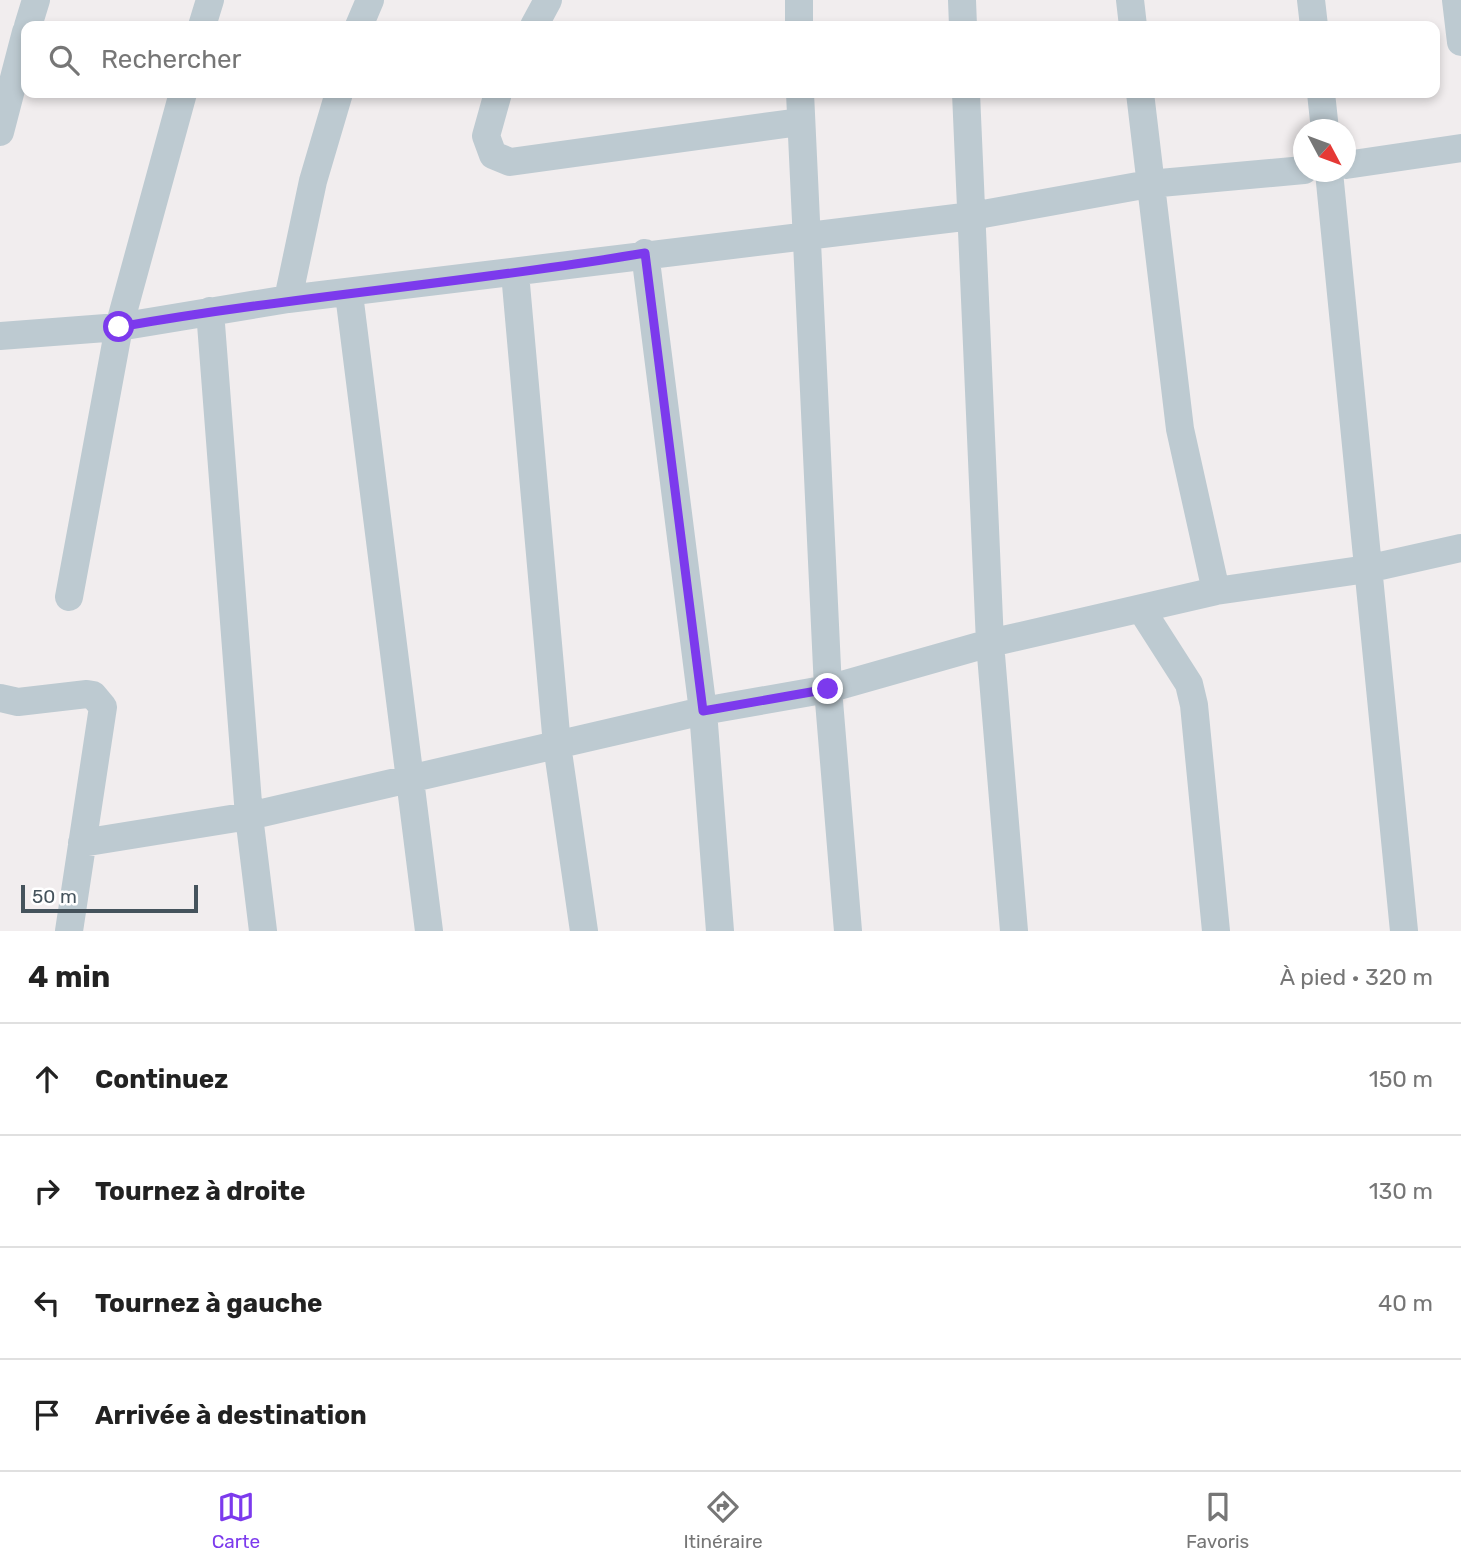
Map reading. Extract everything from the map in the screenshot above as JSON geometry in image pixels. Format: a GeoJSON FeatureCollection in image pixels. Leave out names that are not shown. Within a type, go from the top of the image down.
{"type":"FeatureCollection","features":[{"type":"Feature","properties":{"kind":"street"},"geometry":{"type":"LineString","coordinates":[[30,21],[36,0]]}},
{"type":"Feature","properties":{"kind":"street"},"geometry":{"type":"LineString","coordinates":[[204,21],[210,0]]}},
{"type":"Feature","properties":{"kind":"street"},"geometry":{"type":"LineString","coordinates":[[361,21],[370,0]]}},
{"type":"Feature","properties":{"kind":"street"},"geometry":{"type":"LineString","coordinates":[[537,21],[548,0]]}},
{"type":"Feature","properties":{"kind":"street"},"geometry":{"type":"LineString","coordinates":[[799,0],[799,21]]}},
{"type":"Feature","properties":{"kind":"street"},"geometry":{"type":"LineString","coordinates":[[962,0],[963,21]]}},
{"type":"Feature","properties":{"kind":"street"},"geometry":{"type":"LineString","coordinates":[[1130,0],[1132,21]]}},
{"type":"Feature","properties":{"kind":"street"},"geometry":{"type":"LineString","coordinates":[[1311,0],[1313,21]]}},
{"type":"Feature","properties":{"kind":"street"},"geometry":{"type":"LineString","coordinates":[[1455,0],[1461,42]]}},
{"type":"Feature","properties":{"kind":"street"},"geometry":{"type":"LineString","coordinates":[[0,132],[21,51]]}},
{"type":"Feature","properties":{"kind":"street"},"geometry":{"type":"LineString","coordinates":[[69,597],[119,327],[182,98]]}},
{"type":"Feature","properties":{"kind":"street"},"geometry":{"type":"LineString","coordinates":[[288,299],[313,181],[338,98]]}},
{"type":"Feature","properties":{"kind":"street"},"geometry":{"type":"LineString","coordinates":[[496,98],[485,136],[493,155],[510,162],[800,122]]}},
{"type":"Feature","properties":{"kind":"street"},"geometry":{"type":"LineString","coordinates":[[800,98],[828,689],[848,931]]}},
{"type":"Feature","properties":{"kind":"street"},"geometry":{"type":"LineString","coordinates":[[966,98],[990,643],[1014,931]]}},
{"type":"Feature","properties":{"kind":"street"},"geometry":{"type":"LineString","coordinates":[[1140,98],[1180,429],[1216,591]]}},
{"type":"Feature","properties":{"kind":"street"},"geometry":{"type":"LineString","coordinates":[[1322,98],[1324,119]]}},
{"type":"Feature","properties":{"kind":"street"},"geometry":{"type":"LineString","coordinates":[[1356,164],[1461,148]]}},
{"type":"Feature","properties":{"kind":"street"},"geometry":{"type":"LineString","coordinates":[[0,336],[119,327],[288,299],[514,273],[645,253],[972,216],[1149,184],[1293,171]]}},
{"type":"Feature","properties":{"kind":"street"},"geometry":{"type":"LineString","coordinates":[[1330,182],[1404,931]]}},
{"type":"Feature","properties":{"kind":"street"},"geometry":{"type":"LineString","coordinates":[[645,253],[703,711],[720,931]]}},
{"type":"Feature","properties":{"kind":"street"},"geometry":{"type":"LineString","coordinates":[[514,273],[558,745],[584,931]]}},
{"type":"Feature","properties":{"kind":"street"},"geometry":{"type":"LineString","coordinates":[[349,294],[429,931]]}},
{"type":"Feature","properties":{"kind":"street"},"geometry":{"type":"LineString","coordinates":[[210,311],[249,816],[263,931]]}},
{"type":"Feature","properties":{"kind":"street"},"geometry":{"type":"LineString","coordinates":[[82,843],[249,816],[703,711],[828,689],[990,643],[1216,591],[1367,569],[1461,548]]}},
{"type":"Feature","properties":{"kind":"street"},"geometry":{"type":"LineString","coordinates":[[1141,609],[1183,674],[1194,705],[1216,931]]}},
{"type":"Feature","properties":{"kind":"street"},"geometry":{"type":"LineString","coordinates":[[0,698],[18,702],[87,694],[93,695],[103,708],[69,931]]}},
{"type":"Feature","properties":{"kind":"route"},"geometry":{"type":"LineString","coordinates":[[119,327],[288,299],[349,294],[586,264],[645,253],[703,711],[828,689]]}}]}
